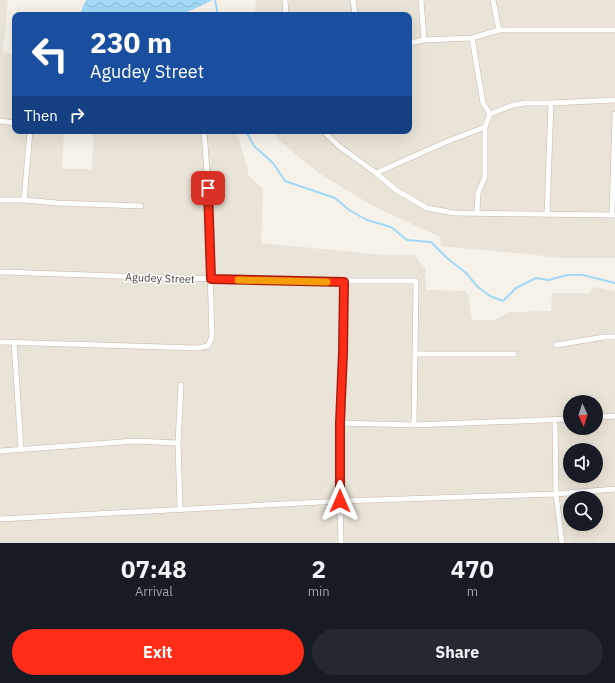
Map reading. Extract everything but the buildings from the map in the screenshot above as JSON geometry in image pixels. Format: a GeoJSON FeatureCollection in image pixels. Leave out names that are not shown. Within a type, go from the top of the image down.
{"type":"FeatureCollection","features":[{"type":"Feature","properties":{"kind":"street"},"geometry":{"type":"LineString","coordinates":[[284,0],[286,12]]}},
{"type":"Feature","properties":{"kind":"street"},"geometry":{"type":"LineString","coordinates":[[353,0],[355,12]]}},
{"type":"Feature","properties":{"kind":"street"},"geometry":{"type":"LineString","coordinates":[[421,0],[424,40]]}},
{"type":"Feature","properties":{"kind":"street"},"geometry":{"type":"LineString","coordinates":[[493,0],[499,30]]}},
{"type":"Feature","properties":{"kind":"street"},"geometry":{"type":"LineString","coordinates":[[412,42],[472,38],[499,30],[615,30]]}},
{"type":"Feature","properties":{"kind":"street"},"geometry":{"type":"LineString","coordinates":[[472,38],[483,103],[490,114]]}},
{"type":"Feature","properties":{"kind":"street"},"geometry":{"type":"LineString","coordinates":[[477,213],[478,193],[485,177],[484,127],[490,114],[513,105],[525,103],[615,100]]}},
{"type":"Feature","properties":{"kind":"street"},"geometry":{"type":"LineString","coordinates":[[547,214],[551,103]]}},
{"type":"Feature","properties":{"kind":"street"},"geometry":{"type":"LineString","coordinates":[[326,134],[340,147],[376,173],[396,190],[427,208],[454,213],[613,215],[615,114]]}},
{"type":"Feature","properties":{"kind":"street"},"geometry":{"type":"LineString","coordinates":[[0,121],[12,123]]}},
{"type":"Feature","properties":{"kind":"street"},"geometry":{"type":"LineString","coordinates":[[376,173],[484,127]]}},
{"type":"Feature","properties":{"kind":"street"},"geometry":{"type":"LineString","coordinates":[[24,200],[30,134]]}},
{"type":"Feature","properties":{"kind":"street"},"geometry":{"type":"LineString","coordinates":[[0,342],[197,348],[208,346],[212,337],[211,279],[204,134]]}},
{"type":"Feature","properties":{"kind":"street"},"geometry":{"type":"LineString","coordinates":[[0,200],[24,200],[64,204],[141,206]]}},
{"type":"Feature","properties":{"kind":"street","name":"Agudey Street"},"geometry":{"type":"LineString","coordinates":[[0,272],[344,282],[416,281],[415,354]]}},
{"type":"Feature","properties":{"kind":"street"},"geometry":{"type":"LineString","coordinates":[[341,543],[340,423],[344,282]]}},
{"type":"Feature","properties":{"kind":"street"},"geometry":{"type":"LineString","coordinates":[[556,345],[604,337],[615,337]]}},
{"type":"Feature","properties":{"kind":"street"},"geometry":{"type":"LineString","coordinates":[[14,342],[21,449]]}},
{"type":"Feature","properties":{"kind":"street"},"geometry":{"type":"LineString","coordinates":[[414,425],[415,354],[514,354]]}},
{"type":"Feature","properties":{"kind":"street"},"geometry":{"type":"LineString","coordinates":[[180,509],[178,443],[181,385]]}},
{"type":"Feature","properties":{"kind":"street"},"geometry":{"type":"LineString","coordinates":[[603,417],[615,416]]}},
{"type":"Feature","properties":{"kind":"street"},"geometry":{"type":"LineString","coordinates":[[556,420],[556,494],[562,543]]}},
{"type":"Feature","properties":{"kind":"street"},"geometry":{"type":"LineString","coordinates":[[340,423],[414,425],[563,420]]}},
{"type":"Feature","properties":{"kind":"street"},"geometry":{"type":"LineString","coordinates":[[0,451],[135,441],[178,443]]}},
{"type":"Feature","properties":{"kind":"street"},"geometry":{"type":"LineString","coordinates":[[0,519],[340,501],[556,494],[615,489]]}},
{"type":"Feature","properties":{"kind":"shaded area"},"geometry":{"type":"Polygon","coordinates":[[[0,0],[8,0],[3,52],[12,54],[12,134],[64,134],[62,169],[92,169],[94,134],[238,134],[249,176],[263,189],[261,243],[383,255],[414,255],[425,268],[426,290],[465,291],[468,295],[472,320],[494,320],[510,312],[551,311],[552,293],[589,293],[595,287],[615,291],[615,543],[0,543],[0,0]]]}},
{"type":"Feature","properties":{"kind":"shaded area"},"geometry":{"type":"Polygon","coordinates":[[[256,0],[615,0],[615,258],[561,258],[441,246],[440,237],[373,206],[320,174],[277,139],[275,134],[412,134],[412,12],[255,12],[256,0]]]}},
{"type":"Feature","properties":{"kind":"water"},"geometry":{"type":"Polygon","coordinates":[[[86,0],[212,0],[187,12],[81,11],[86,0]]]}},
{"type":"Feature","properties":{"kind":"waterway"},"geometry":{"type":"LineString","coordinates":[[215,0],[217,12]]}},
{"type":"Feature","properties":{"kind":"waterway"},"geometry":{"type":"LineString","coordinates":[[248,134],[254,146],[273,163],[285,181],[335,198],[349,210],[367,220],[391,227],[407,240],[431,242],[447,258],[466,273],[477,286],[490,296],[503,301],[516,288],[536,278],[549,280],[567,275],[583,275],[615,283]]}},
{"type":"Feature","properties":{"kind":"slow traffic"},"geometry":{"type":"LineString","coordinates":[[238,280],[327,282]]}},
{"type":"Feature","properties":{"kind":"route"},"geometry":{"type":"LineString","coordinates":[[208,188],[211,279],[344,282],[340,423],[340,501]]}}]}
